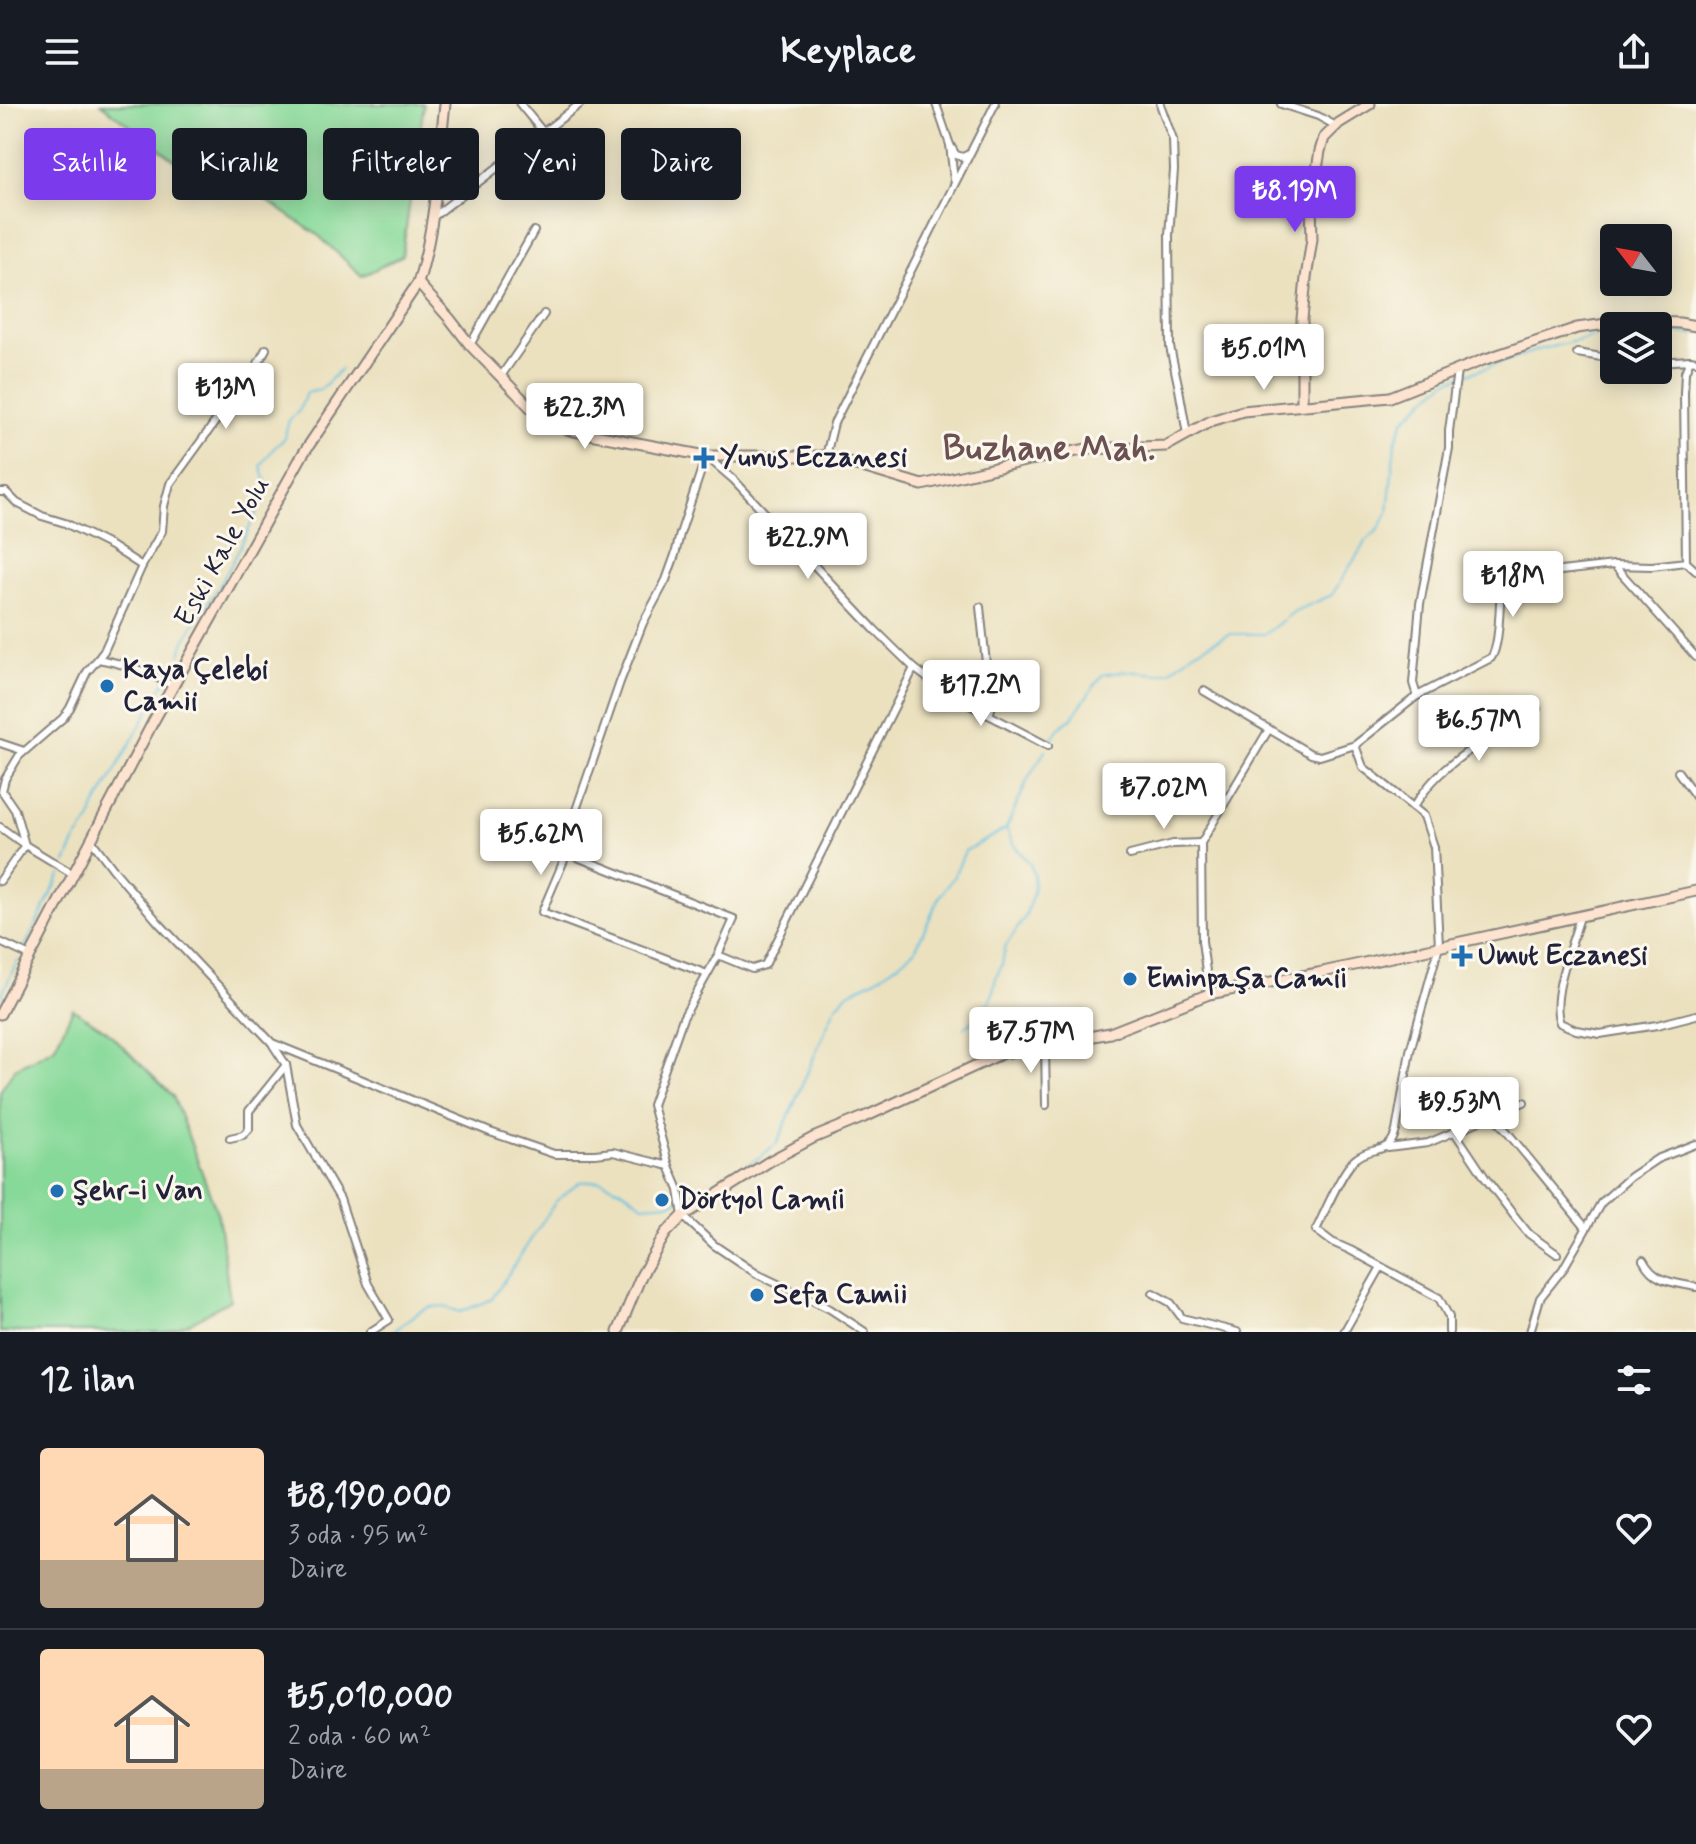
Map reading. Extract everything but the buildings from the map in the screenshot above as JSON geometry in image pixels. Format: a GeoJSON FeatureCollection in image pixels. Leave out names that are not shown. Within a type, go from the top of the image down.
{"type":"FeatureCollection","features":[{"type":"Feature","properties":{"kind":"street","name":"Eski Kale Yolu"},"geometry":{"type":"LineString","coordinates":[[0,1014],[171,684],[303,454],[418,283],[428,252],[445,104]]}},
{"type":"Feature","properties":{"kind":"street"},"geometry":{"type":"LineString","coordinates":[[520,104],[540,128]]}},
{"type":"Feature","properties":{"kind":"street"},"geometry":{"type":"LineString","coordinates":[[548,128],[580,104]]}},
{"type":"Feature","properties":{"kind":"street"},"geometry":{"type":"LineString","coordinates":[[936,104],[956,155],[963,157],[969,154]]}},
{"type":"Feature","properties":{"kind":"street"},"geometry":{"type":"LineString","coordinates":[[826,456],[834,423],[995,104]]}},
{"type":"Feature","properties":{"kind":"street"},"geometry":{"type":"LineString","coordinates":[[1160,104],[1173,140],[1169,235],[1170,347],[1187,434]]}},
{"type":"Feature","properties":{"kind":"street"},"geometry":{"type":"LineString","coordinates":[[1281,104],[1318,116],[1336,126]]}},
{"type":"Feature","properties":{"kind":"street"},"geometry":{"type":"LineString","coordinates":[[1302,404],[1302,319],[1312,239],[1311,205],[1324,138],[1336,126],[1370,104]]}},
{"type":"Feature","properties":{"kind":"street"},"geometry":{"type":"LineString","coordinates":[[950,145],[954,183]]}},
{"type":"Feature","properties":{"kind":"street"},"geometry":{"type":"LineString","coordinates":[[433,217],[495,169]]}},
{"type":"Feature","properties":{"kind":"street"},"geometry":{"type":"LineString","coordinates":[[470,345],[534,231]]}},
{"type":"Feature","properties":{"kind":"street"},"geometry":{"type":"LineString","coordinates":[[418,283],[470,345],[532,409],[569,430],[706,456],[826,456],[922,485],[1087,449],[1166,446],[1211,421],[1243,411],[1390,397],[1577,328],[1629,321],[1696,326]]}},
{"type":"Feature","properties":{"kind":"street"},"geometry":{"type":"LineString","coordinates":[[501,376],[544,314]]}},
{"type":"Feature","properties":{"kind":"street"},"geometry":{"type":"LineString","coordinates":[[25,845],[15,810],[2,791],[5,779],[19,756],[63,718],[70,708],[87,672],[104,651],[142,566],[162,531],[170,484],[248,382],[266,349]]}},
{"type":"Feature","properties":{"kind":"street"},"geometry":{"type":"LineString","coordinates":[[1577,353],[1600,357]]}},
{"type":"Feature","properties":{"kind":"street"},"geometry":{"type":"LineString","coordinates":[[1672,361],[1693,360]]}},
{"type":"Feature","properties":{"kind":"street"},"geometry":{"type":"LineString","coordinates":[[1693,360],[1685,372],[1684,393],[1686,562],[1696,571]]}},
{"type":"Feature","properties":{"kind":"street"},"geometry":{"type":"LineString","coordinates":[[1417,696],[1413,683],[1420,604],[1449,448],[1457,371]]}},
{"type":"Feature","properties":{"kind":"street"},"geometry":{"type":"LineString","coordinates":[[706,456],[734,480],[914,668],[947,693],[1048,746]]}},
{"type":"Feature","properties":{"kind":"street"},"geometry":{"type":"LineString","coordinates":[[706,456],[675,555],[666,580],[643,623],[611,708],[564,845],[567,853],[542,912],[707,974]]}},
{"type":"Feature","properties":{"kind":"street"},"geometry":{"type":"LineString","coordinates":[[0,492],[6,492],[17,503],[42,516],[65,523],[111,546],[142,566]]}},
{"type":"Feature","properties":{"kind":"street"},"geometry":{"type":"LineString","coordinates":[[1204,691],[1311,754],[1320,756],[1355,745],[1417,696],[1491,658],[1497,650],[1501,589],[1534,574],[1614,565],[1652,566],[1686,562]]}},
{"type":"Feature","properties":{"kind":"street"},"geometry":{"type":"LineString","coordinates":[[1614,565],[1696,657]]}},
{"type":"Feature","properties":{"kind":"street"},"geometry":{"type":"LineString","coordinates":[[980,607],[991,709],[989,715]]}},
{"type":"Feature","properties":{"kind":"street"},"geometry":{"type":"LineString","coordinates":[[98,659],[122,663],[171,684]]}},
{"type":"Feature","properties":{"kind":"street"},"geometry":{"type":"LineString","coordinates":[[718,955],[752,969],[765,965],[914,668]]}},
{"type":"Feature","properties":{"kind":"street"},"geometry":{"type":"LineString","coordinates":[[1413,807],[1446,769],[1481,743],[1537,709]]}},
{"type":"Feature","properties":{"kind":"street"},"geometry":{"type":"LineString","coordinates":[[1209,994],[1202,941],[1201,843],[1269,729]]}},
{"type":"Feature","properties":{"kind":"street"},"geometry":{"type":"LineString","coordinates":[[0,743],[24,751]]}},
{"type":"Feature","properties":{"kind":"street"},"geometry":{"type":"LineString","coordinates":[[1355,745],[1363,767],[1424,816],[1434,847],[1439,946],[1410,1051],[1396,1131],[1392,1143],[1385,1148]]}},
{"type":"Feature","properties":{"kind":"street"},"geometry":{"type":"LineString","coordinates":[[1678,772],[1696,797]]}},
{"type":"Feature","properties":{"kind":"street"},"geometry":{"type":"LineString","coordinates":[[0,827],[73,874]]}},
{"type":"Feature","properties":{"kind":"street"},"geometry":{"type":"LineString","coordinates":[[91,840],[158,922],[272,1043],[286,1065],[297,1125],[340,1199],[368,1284],[389,1320],[370,1332]]}},
{"type":"Feature","properties":{"kind":"street"},"geometry":{"type":"LineString","coordinates":[[1130,855],[1173,844],[1201,843]]}},
{"type":"Feature","properties":{"kind":"street"},"geometry":{"type":"LineString","coordinates":[[0,881],[25,845]]}},
{"type":"Feature","properties":{"kind":"street"},"geometry":{"type":"LineString","coordinates":[[567,853],[734,919],[683,1018],[652,1105],[683,1212],[714,1245],[757,1274],[830,1309],[865,1332]]}},
{"type":"Feature","properties":{"kind":"street"},"geometry":{"type":"LineString","coordinates":[[618,1332],[641,1276],[666,1233],[683,1212],[813,1138],[1003,1053],[1110,1033],[1209,994],[1696,891]]}},
{"type":"Feature","properties":{"kind":"street"},"geometry":{"type":"LineString","coordinates":[[1580,917],[1557,998],[1560,1023],[1576,1030],[1600,1034],[1696,1015]]}},
{"type":"Feature","properties":{"kind":"street"},"geometry":{"type":"LineString","coordinates":[[0,942],[30,956]]}},
{"type":"Feature","properties":{"kind":"street"},"geometry":{"type":"LineString","coordinates":[[272,1043],[490,1132],[554,1154],[613,1152],[669,1166]]}},
{"type":"Feature","properties":{"kind":"street"},"geometry":{"type":"LineString","coordinates":[[1045,1045],[1046,1105]]}},
{"type":"Feature","properties":{"kind":"street"},"geometry":{"type":"LineString","coordinates":[[230,1138],[243,1135],[249,1129],[249,1111],[286,1065]]}},
{"type":"Feature","properties":{"kind":"street"},"geometry":{"type":"LineString","coordinates":[[1449,1332],[1449,1317],[1439,1298],[1332,1242],[1316,1230],[1355,1158],[1375,1150],[1428,1143],[1524,1102]]}},
{"type":"Feature","properties":{"kind":"street"},"geometry":{"type":"LineString","coordinates":[[1494,1116],[1586,1228]]}},
{"type":"Feature","properties":{"kind":"street"},"geometry":{"type":"LineString","coordinates":[[1454,1131],[1529,1234],[1557,1254]]}},
{"type":"Feature","properties":{"kind":"street"},"geometry":{"type":"LineString","coordinates":[[1530,1332],[1540,1298],[1563,1269],[1601,1203],[1630,1177],[1657,1159],[1696,1144]]}},
{"type":"Feature","properties":{"kind":"street"},"geometry":{"type":"LineString","coordinates":[[1643,1260],[1649,1270],[1664,1281],[1696,1287]]}},
{"type":"Feature","properties":{"kind":"street"},"geometry":{"type":"LineString","coordinates":[[1344,1332],[1381,1267]]}},
{"type":"Feature","properties":{"kind":"street"},"geometry":{"type":"LineString","coordinates":[[1153,1293],[1171,1303],[1182,1318],[1237,1332]]}},
{"type":"Feature","properties":{"kind":"green space"},"geometry":{"type":"Polygon","coordinates":[[[101,104],[424,104],[421,128],[323,128],[323,200],[410,200],[402,256],[362,276],[319,236],[266,200],[307,200],[307,128],[172,128],[172,158],[156,146],[156,128],[132,128],[101,104]]]}},
{"type":"Feature","properties":{"kind":"green space"},"geometry":{"type":"Polygon","coordinates":[[[73,1009],[107,1031],[173,1096],[218,1215],[230,1300],[167,1332],[0,1332],[0,1091],[15,1068],[54,1048],[73,1009]]]}},
{"type":"Feature","properties":{"kind":"waterway"},"geometry":{"type":"LineString","coordinates":[[1672,333],[1696,334]]}},
{"type":"Feature","properties":{"kind":"waterway"},"geometry":{"type":"LineString","coordinates":[[1049,743],[1058,729],[1071,719],[1102,675],[1126,671],[1157,674],[1170,671],[1194,652],[1229,634],[1265,634],[1295,611],[1332,595],[1388,513],[1395,443],[1404,420],[1447,381],[1538,350],[1600,335]]}},
{"type":"Feature","properties":{"kind":"waterway"},"geometry":{"type":"LineString","coordinates":[[180,655],[191,629],[231,566],[264,497],[266,482],[261,466],[284,439],[289,420],[299,411],[306,393],[320,390],[341,369]]}},
{"type":"Feature","properties":{"kind":"waterway"},"geometry":{"type":"LineString","coordinates":[[66,863],[174,665]]}},
{"type":"Feature","properties":{"kind":"waterway"},"geometry":{"type":"LineString","coordinates":[[392,1332],[430,1307],[460,1312],[492,1299],[556,1201],[580,1182],[601,1181],[622,1190],[643,1205],[671,1203],[706,1188],[759,1158],[778,1142],[835,1007],[848,993],[876,979],[915,950],[965,851],[1006,829],[1028,779],[1046,749]]}},
{"type":"Feature","properties":{"kind":"waterway"},"geometry":{"type":"LineString","coordinates":[[964,1028],[988,1004],[1005,947],[1025,917],[1033,893],[1034,875],[1030,864],[1013,844],[1007,830]]}},
{"type":"Feature","properties":{"kind":"waterway"},"geometry":{"type":"LineString","coordinates":[[24,949],[61,874]]}},
{"type":"Feature","properties":{"kind":"waterway"},"geometry":{"type":"LineString","coordinates":[[0,998],[18,960]]}},
{"type":"Feature","properties":{"kind":"place","name":"Yunus Eczanesi"},"geometry":{"type":"Point","coordinates":[704,458]}},
{"type":"Feature","properties":{"kind":"place","name":"Kaya Çelebi Camii"},"geometry":{"type":"Point","coordinates":[107,686]}},
{"type":"Feature","properties":{"kind":"place","name":"Umut Eczanesi"},"geometry":{"type":"Point","coordinates":[1462,956]}},
{"type":"Feature","properties":{"kind":"place","name":"Eminpaşa Camii"},"geometry":{"type":"Point","coordinates":[1130,979]}},
{"type":"Feature","properties":{"kind":"place","name":"Şehr-i Van"},"geometry":{"type":"Point","coordinates":[57,1191]}},
{"type":"Feature","properties":{"kind":"place","name":"Dörtyol Camii"},"geometry":{"type":"Point","coordinates":[662,1200]}},
{"type":"Feature","properties":{"kind":"place","name":"Sefa Camii"},"geometry":{"type":"Point","coordinates":[757,1295]}},
{"type":"Feature","properties":{"kind":"district","name":"Buzhane Mah."},"geometry":{"type":"Point","coordinates":[1049,449]}}]}
